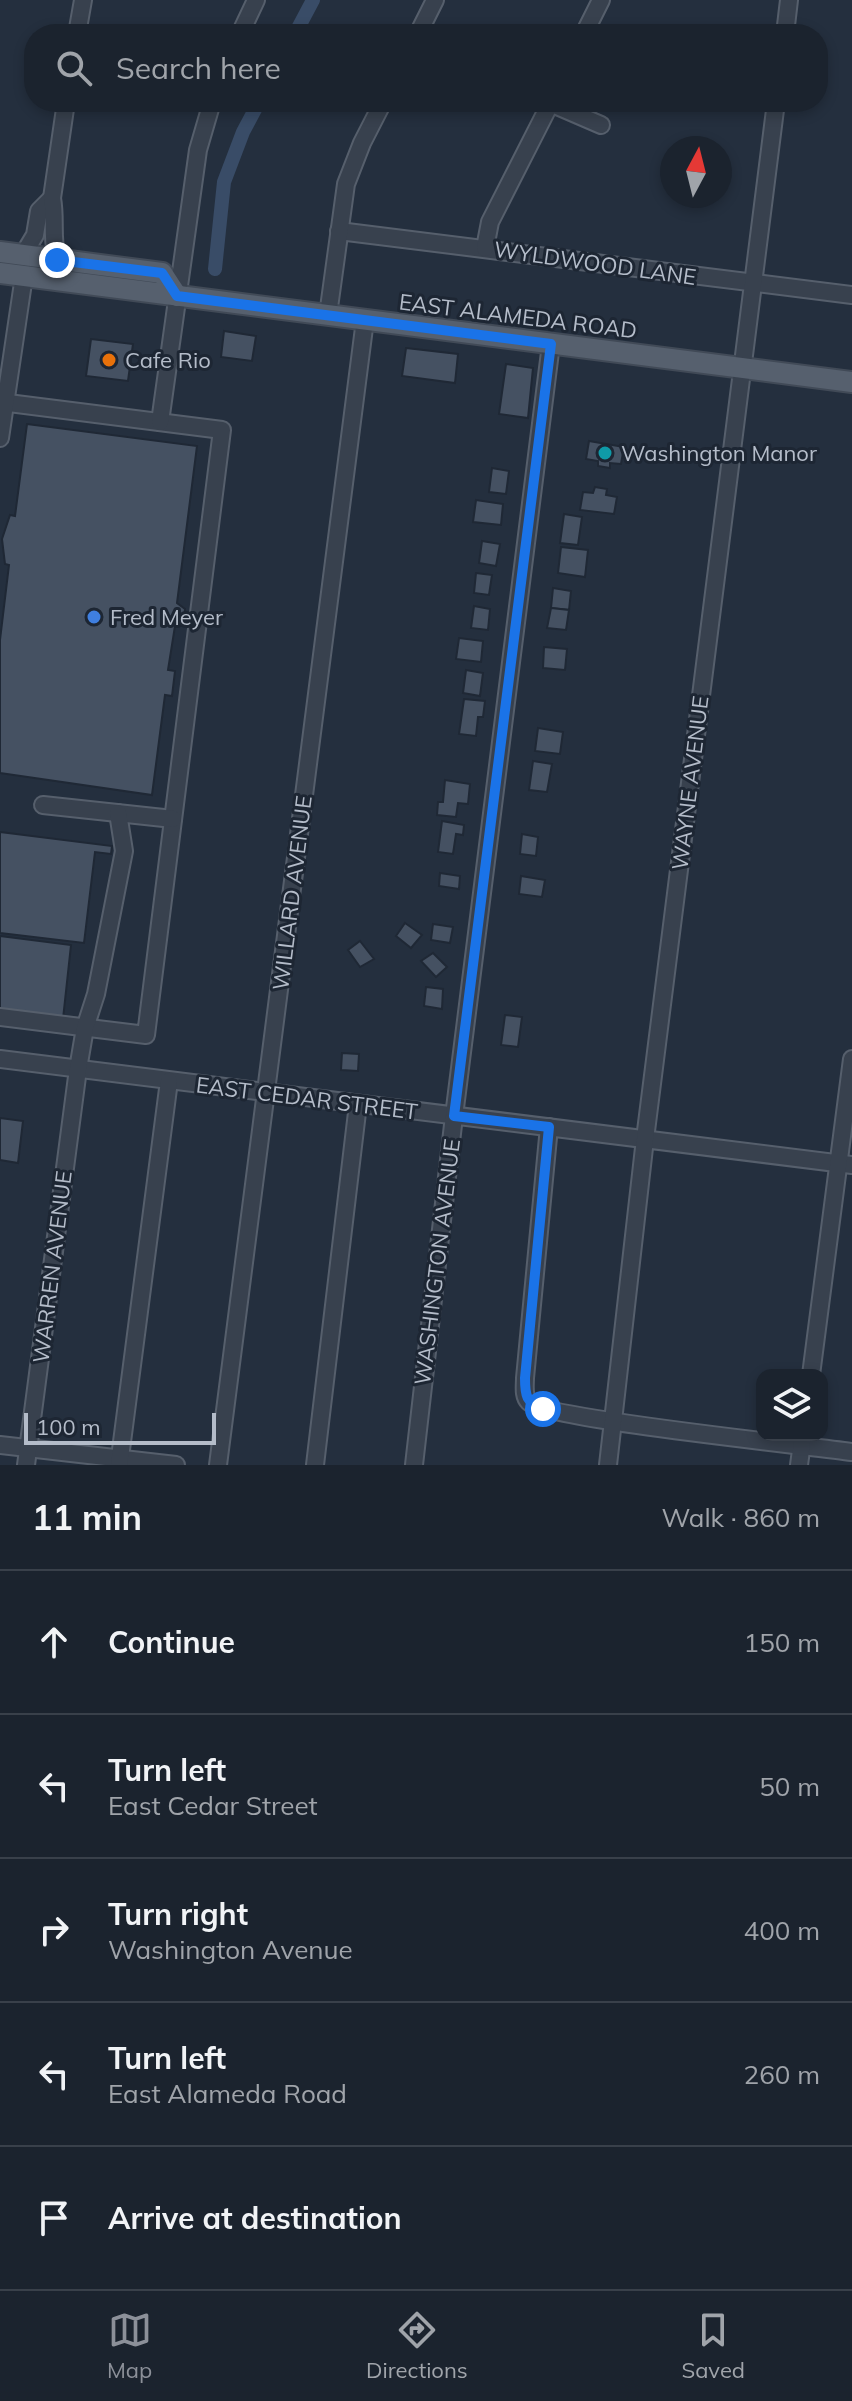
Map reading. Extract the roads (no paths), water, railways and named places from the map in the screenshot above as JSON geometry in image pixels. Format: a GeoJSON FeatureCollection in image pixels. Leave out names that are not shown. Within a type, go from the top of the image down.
{"type":"FeatureCollection","features":[{"type":"Feature","properties":{"kind":"main road","name":"EAST ALAMEDA ROAD"},"geometry":{"type":"LineString","coordinates":[[0,252],[23,266],[177,296],[852,382]]}},
{"type":"Feature","properties":{"kind":"main road","name":"EAST ALAMEDA ROAD"},"geometry":{"type":"LineString","coordinates":[[0,273],[57,260],[162,273],[177,296]]}},
{"type":"Feature","properties":{"kind":"street"},"geometry":{"type":"LineString","coordinates":[[79,24],[83,0]]}},
{"type":"Feature","properties":{"kind":"street"},"geometry":{"type":"LineString","coordinates":[[245,24],[256,0]]}},
{"type":"Feature","properties":{"kind":"street"},"geometry":{"type":"LineString","coordinates":[[423,24],[435,0]]}},
{"type":"Feature","properties":{"kind":"street"},"geometry":{"type":"LineString","coordinates":[[589,24],[601,0]]}},
{"type":"Feature","properties":{"kind":"street"},"geometry":{"type":"LineString","coordinates":[[786,24],[789,0]]}},
{"type":"Feature","properties":{"kind":"street"},"geometry":{"type":"LineString","coordinates":[[57,260],[52,239],[55,213],[52,198],[65,112]]}},
{"type":"Feature","properties":{"kind":"street"},"geometry":{"type":"LineString","coordinates":[[160,422],[198,150],[209,112]]}},
{"type":"Feature","properties":{"kind":"street"},"geometry":{"type":"LineString","coordinates":[[328,315],[346,184],[378,112]]}},
{"type":"Feature","properties":{"kind":"street"},"geometry":{"type":"LineString","coordinates":[[485,248],[490,222],[545,112]]}},
{"type":"Feature","properties":{"kind":"street"},"geometry":{"type":"LineString","coordinates":[[572,112],[601,125]]}},
{"type":"Feature","properties":{"kind":"street","name":"WAYNE AVENUE"},"geometry":{"type":"LineString","coordinates":[[608,1465],[645,1139],[775,112]]}},
{"type":"Feature","properties":{"kind":"street"},"geometry":{"type":"LineString","coordinates":[[0,438],[23,266],[35,235],[39,211],[52,198]]}},
{"type":"Feature","properties":{"kind":"street","name":"WYLDWOOD LANE"},"geometry":{"type":"LineString","coordinates":[[339,231],[852,295]]}},
{"type":"Feature","properties":{"kind":"street","name":"WILLARD AVENUE"},"geometry":{"type":"LineString","coordinates":[[218,1465],[365,320]]}},
{"type":"Feature","properties":{"kind":"street","name":"WASHINGTON AVENUE"},"geometry":{"type":"LineString","coordinates":[[414,1465],[454,1116],[551,344]]}},
{"type":"Feature","properties":{"kind":"street"},"geometry":{"type":"LineString","coordinates":[[0,1017],[146,1035],[222,430],[3,402]]}},
{"type":"Feature","properties":{"kind":"street"},"geometry":{"type":"LineString","coordinates":[[43,805],[173,819]]}},
{"type":"Feature","properties":{"kind":"street","name":"WARREN AVENUE"},"geometry":{"type":"LineString","coordinates":[[27,1456],[78,1069],[124,851],[118,813]]}},
{"type":"Feature","properties":{"kind":"street","name":"EAST CEDAR STREET"},"geometry":{"type":"LineString","coordinates":[[0,1059],[846,1164]]}},
{"type":"Feature","properties":{"kind":"street"},"geometry":{"type":"LineString","coordinates":[[812,1369],[846,1164],[852,1059]]}},
{"type":"Feature","properties":{"kind":"street"},"geometry":{"type":"LineString","coordinates":[[120,1461],[169,1081]]}},
{"type":"Feature","properties":{"kind":"street"},"geometry":{"type":"LineString","coordinates":[[315,1465],[358,1104]]}},
{"type":"Feature","properties":{"kind":"street"},"geometry":{"type":"LineString","coordinates":[[549,1127],[525,1396],[530,1403],[543,1409],[612,1421],[756,1435]]}},
{"type":"Feature","properties":{"kind":"street"},"geometry":{"type":"LineString","coordinates":[[799,1465],[802,1441]]}},
{"type":"Feature","properties":{"kind":"street"},"geometry":{"type":"LineString","coordinates":[[806,1441],[852,1452]]}},
{"type":"Feature","properties":{"kind":"street"},"geometry":{"type":"LineString","coordinates":[[0,1445],[27,1456],[176,1465]]}},
{"type":"Feature","properties":{"kind":"waterway"},"geometry":{"type":"LineString","coordinates":[[300,24],[313,0]]}},
{"type":"Feature","properties":{"kind":"waterway"},"geometry":{"type":"LineString","coordinates":[[215,269],[224,182],[254,112]]}},
{"type":"Feature","properties":{"kind":"place","name":"Cafe Rio"},"geometry":{"type":"Point","coordinates":[109,360]}},
{"type":"Feature","properties":{"kind":"place","name":"Washington Manor"},"geometry":{"type":"Point","coordinates":[605,453]}},
{"type":"Feature","properties":{"kind":"place","name":"Fred Meyer"},"geometry":{"type":"Point","coordinates":[94,617]}}]}
